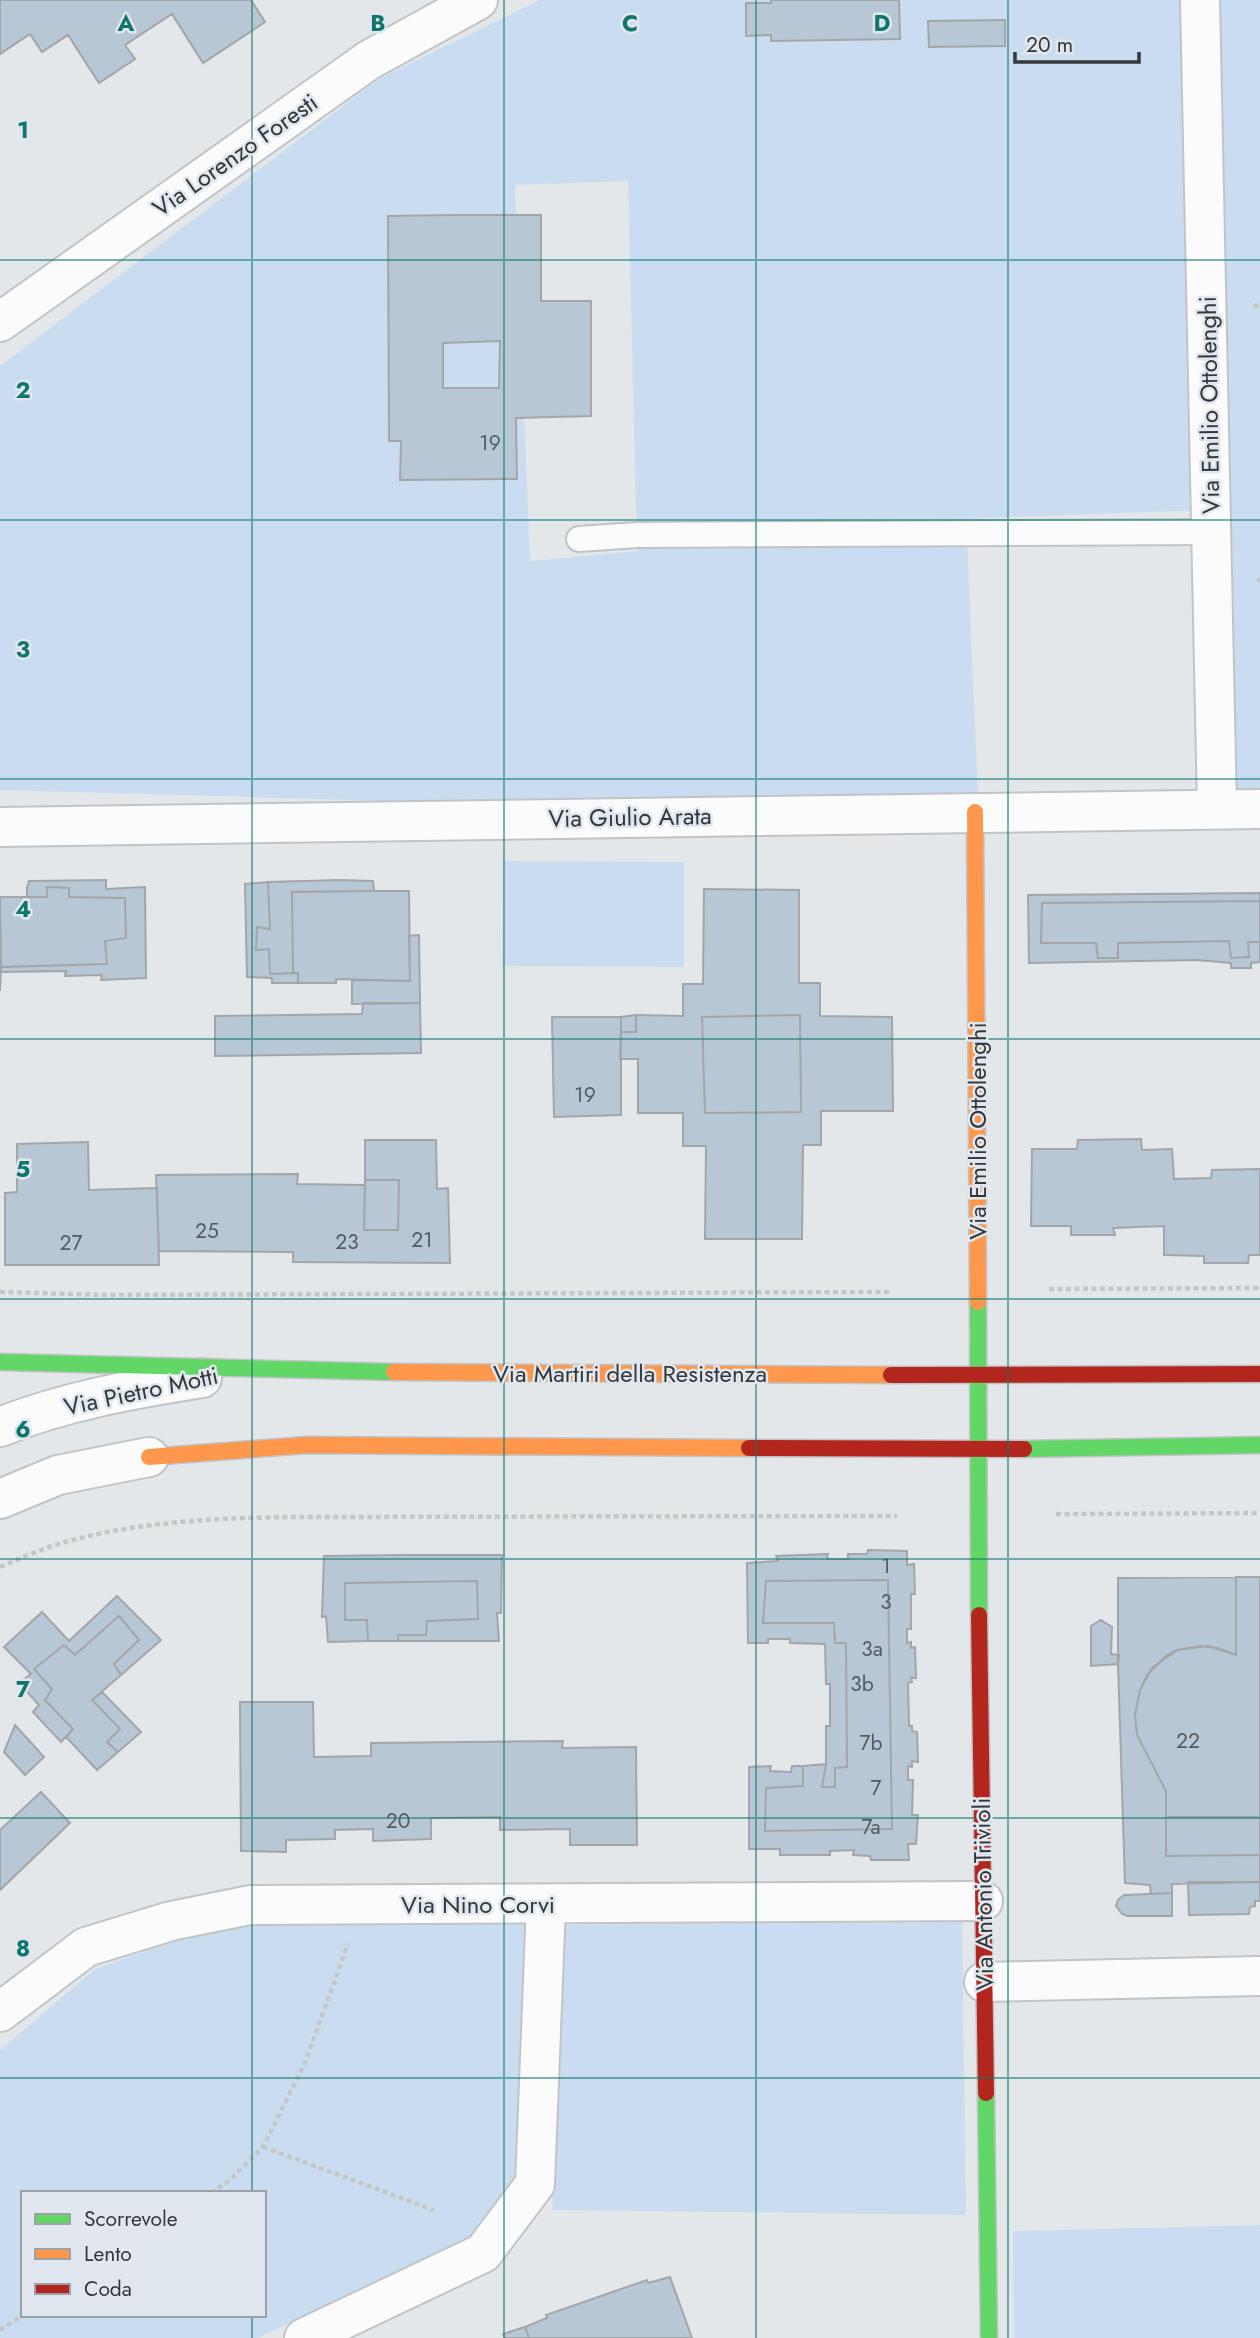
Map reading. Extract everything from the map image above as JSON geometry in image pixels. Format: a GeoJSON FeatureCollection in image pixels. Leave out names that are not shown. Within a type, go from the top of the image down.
{"type":"FeatureCollection","features":[{"type":"Feature","properties":{"kind":"street","name":"Via Lorenzo Foresti"},"geometry":{"type":"LineString","coordinates":[[0,322],[369,60],[478,0]]}},
{"type":"Feature","properties":{"kind":"street","name":"Via Emilio Ottolenghi"},"geometry":{"type":"LineString","coordinates":[[1200,0],[1217,809]]}},
{"type":"Feature","properties":{"kind":"street","name":"Via Giulio Arata"},"geometry":{"type":"LineString","coordinates":[[0,827],[1260,809]]}},
{"type":"Feature","properties":{"kind":"street","name":"Via Emilio Ottolenghi"},"geometry":{"type":"LineString","coordinates":[[975,812],[979,1450]]}},
{"type":"Feature","properties":{"kind":"street","name":"Via Martiri della Resistenza"},"geometry":{"type":"LineString","coordinates":[[0,1363],[242,1371],[1260,1374]]}},
{"type":"Feature","properties":{"kind":"street","name":"Via Pietro Motti"},"geometry":{"type":"LineString","coordinates":[[0,1427],[30,1415],[120,1391],[242,1371]]}},
{"type":"Feature","properties":{"kind":"street"},"geometry":{"type":"LineString","coordinates":[[0,1499],[58,1475],[149,1457],[307,1445],[979,1450],[1260,1445]]}},
{"type":"Feature","properties":{"kind":"street","name":"Via Antonio Trivioli"},"geometry":{"type":"LineString","coordinates":[[979,1450],[989,2338]]}},
{"type":"Feature","properties":{"kind":"street","name":"Via Nino Corvi"},"geometry":{"type":"LineString","coordinates":[[0,2012],[86,1947],[171,1921],[250,1905],[983,1901]]}},
{"type":"Feature","properties":{"kind":"street"},"geometry":{"type":"LineString","coordinates":[[304,2338],[483,2253],[535,2185],[546,1904]]}},
{"type":"Feature","properties":{"kind":"street"},"geometry":{"type":"LineString","coordinates":[[984,1982],[1260,1976]]}},
{"type":"Feature","properties":{"kind":"lane"},"geometry":{"type":"LineString","coordinates":[[579,539],[637,535],[1212,532]]}},
{"type":"Feature","properties":{"kind":"path"},"geometry":{"type":"LineString","coordinates":[[1254,304],[1260,309]]}},
{"type":"Feature","properties":{"kind":"path"},"geometry":{"type":"LineString","coordinates":[[1049,1289],[1260,1288]]}},
{"type":"Feature","properties":{"kind":"path"},"geometry":{"type":"LineString","coordinates":[[0,1292],[120,1295],[891,1292]]}},
{"type":"Feature","properties":{"kind":"path"},"geometry":{"type":"LineString","coordinates":[[1056,1514],[1260,1513]]}},
{"type":"Feature","properties":{"kind":"path"},"geometry":{"type":"LineString","coordinates":[[0,1567],[64,1542],[155,1525],[234,1519],[897,1516]]}},
{"type":"Feature","properties":{"kind":"path"},"geometry":{"type":"LineString","coordinates":[[214,2191],[230,2180],[263,2147],[304,2064],[349,1942]]}},
{"type":"Feature","properties":{"kind":"path"},"geometry":{"type":"LineString","coordinates":[[263,2147],[434,2210]]}},
{"type":"Feature","properties":{"kind":"path"},"geometry":{"type":"LineString","coordinates":[[0,2330],[21,2316]]}},
{"type":"Feature","properties":{"kind":"shaded area"},"geometry":{"type":"Polygon","coordinates":[[[540,0],[1260,0],[1260,815],[1224,816],[1203,510],[966,519],[979,818],[0,790],[0,366],[380,78],[540,0]],[[628,181],[515,185],[530,561],[637,551],[628,181]]]}},
{"type":"Feature","properties":{"kind":"shaded area"},"geometry":{"type":"Polygon","coordinates":[[[503,861],[684,862],[684,967],[502,966],[503,861]]]}},
{"type":"Feature","properties":{"kind":"shaded area"},"geometry":{"type":"Polygon","coordinates":[[[529,1912],[519,2185],[484,2230],[258,2338],[0,2338],[0,2050],[95,1969],[229,1921],[529,1912]]]}},
{"type":"Feature","properties":{"kind":"shaded area"},"geometry":{"type":"Polygon","coordinates":[[[962,1922],[966,2215],[552,2210],[561,1925],[962,1922]]]}},
{"type":"Feature","properties":{"kind":"shaded area"},"geometry":{"type":"Polygon","coordinates":[[[1260,2225],[1260,2338],[1014,2338],[1013,2231],[1260,2225]]]}},
{"type":"Feature","properties":{"kind":"building"},"geometry":{"type":"Polygon","coordinates":[[[0,0],[251,0],[265,22],[203,63],[172,14],[125,45],[135,59],[99,83],[68,35],[42,52],[30,34],[0,54],[0,0]]]}},
{"type":"Feature","properties":{"kind":"building"},"geometry":{"type":"Polygon","coordinates":[[[771,0],[899,0],[900,39],[771,41],[771,35],[746,36],[746,3],[771,3],[771,0]]]}},
{"type":"Feature","properties":{"kind":"building"},"geometry":{"type":"Polygon","coordinates":[[[1005,20],[1005,46],[929,47],[928,21],[1005,20]]]}},
{"type":"Feature","properties":{"kind":"building"},"geometry":{"type":"Polygon","coordinates":[[[541,215],[541,301],[591,301],[591,416],[516,418],[517,479],[400,480],[401,441],[389,441],[388,216],[541,215]],[[500,341],[443,343],[443,388],[499,388],[500,341]]]}},
{"type":"Feature","properties":{"kind":"building"},"geometry":{"type":"Polygon","coordinates":[[[106,880],[106,889],[145,887],[146,978],[101,980],[102,975],[65,976],[66,971],[1,972],[1,967],[107,964],[105,941],[126,938],[125,898],[69,897],[69,888],[47,887],[47,897],[27,897],[29,881],[106,880]]]}},
{"type":"Feature","properties":{"kind":"building"},"geometry":{"type":"Polygon","coordinates":[[[373,881],[374,891],[292,892],[293,973],[270,974],[269,949],[256,950],[257,927],[270,929],[268,882],[373,881]]]}},
{"type":"Feature","properties":{"kind":"building"},"geometry":{"type":"Polygon","coordinates":[[[268,882],[270,929],[257,927],[256,950],[269,949],[270,974],[298,973],[298,983],[272,983],[272,978],[247,977],[245,884],[268,882]]]}},
{"type":"Feature","properties":{"kind":"building"},"geometry":{"type":"Polygon","coordinates":[[[47,887],[69,888],[69,897],[125,898],[126,938],[105,941],[107,964],[1,967],[0,897],[47,897],[47,887]]]}},
{"type":"Feature","properties":{"kind":"building"},"geometry":{"type":"Polygon","coordinates":[[[704,889],[799,890],[799,983],[820,983],[820,1016],[892,1017],[893,1111],[821,1111],[821,1145],[803,1145],[802,1239],[705,1239],[706,1146],[683,1146],[683,1113],[638,1113],[638,1059],[620,1059],[621,1032],[636,1032],[636,1015],[683,1016],[683,984],[703,984],[704,889]],[[800,1015],[702,1017],[705,1113],[801,1112],[800,1015]]]}},
{"type":"Feature","properties":{"kind":"building"},"geometry":{"type":"Polygon","coordinates":[[[409,891],[410,981],[336,979],[336,983],[298,983],[298,973],[293,973],[292,892],[409,891]]]}},
{"type":"Feature","properties":{"kind":"building"},"geometry":{"type":"Polygon","coordinates":[[[1260,893],[1260,901],[1042,903],[1041,943],[1096,943],[1098,958],[1118,958],[1118,943],[1229,941],[1231,958],[1249,957],[1248,942],[1260,942],[1260,962],[1251,963],[1251,968],[1231,968],[1231,963],[1196,960],[1029,963],[1028,895],[1260,893]]]}},
{"type":"Feature","properties":{"kind":"building"},"geometry":{"type":"Polygon","coordinates":[[[1260,901],[1260,942],[1248,942],[1249,957],[1231,958],[1229,941],[1118,943],[1118,958],[1098,958],[1096,943],[1041,943],[1042,903],[1260,901]]]}},
{"type":"Feature","properties":{"kind":"building"},"geometry":{"type":"Polygon","coordinates":[[[0,921],[1,967],[0,991],[0,921]]]}},
{"type":"Feature","properties":{"kind":"building"},"geometry":{"type":"Polygon","coordinates":[[[419,935],[420,1003],[352,1004],[352,980],[410,981],[409,936],[419,935]]]}},
{"type":"Feature","properties":{"kind":"building"},"geometry":{"type":"Polygon","coordinates":[[[363,1003],[420,1003],[421,1053],[215,1056],[215,1016],[362,1014],[363,1003]]]}},
{"type":"Feature","properties":{"kind":"building"},"geometry":{"type":"Polygon","coordinates":[[[636,1015],[636,1032],[621,1032],[621,1017],[636,1015]]]}},
{"type":"Feature","properties":{"kind":"building"},"geometry":{"type":"Polygon","coordinates":[[[800,1015],[801,1112],[705,1113],[702,1017],[800,1015]]]}},
{"type":"Feature","properties":{"kind":"building"},"geometry":{"type":"Polygon","coordinates":[[[552,1017],[621,1017],[621,1115],[554,1117],[552,1017]]]}},
{"type":"Feature","properties":{"kind":"building"},"geometry":{"type":"Polygon","coordinates":[[[1141,1139],[1142,1150],[1172,1149],[1174,1179],[1211,1178],[1212,1170],[1260,1169],[1260,1255],[1249,1255],[1248,1263],[1204,1263],[1204,1256],[1164,1255],[1164,1226],[1113,1228],[1115,1235],[1071,1235],[1071,1226],[1031,1226],[1032,1149],[1077,1149],[1078,1140],[1141,1139]]]}},
{"type":"Feature","properties":{"kind":"building"},"geometry":{"type":"Polygon","coordinates":[[[365,1140],[436,1140],[437,1189],[448,1188],[450,1263],[293,1262],[293,1252],[159,1251],[156,1175],[298,1174],[297,1184],[365,1185],[364,1230],[398,1230],[399,1180],[365,1180],[365,1140]]]}},
{"type":"Feature","properties":{"kind":"building"},"geometry":{"type":"Polygon","coordinates":[[[88,1142],[89,1190],[157,1188],[159,1265],[5,1265],[5,1193],[17,1192],[17,1144],[88,1142]]]}},
{"type":"Feature","properties":{"kind":"building"},"geometry":{"type":"Polygon","coordinates":[[[365,1180],[399,1180],[398,1230],[364,1230],[365,1180]]]}},
{"type":"Feature","properties":{"kind":"building"},"geometry":{"type":"Polygon","coordinates":[[[868,1550],[907,1551],[907,1565],[914,1564],[915,1594],[911,1594],[911,1629],[907,1629],[907,1643],[911,1642],[911,1648],[915,1647],[916,1678],[911,1678],[912,1682],[908,1683],[909,1726],[912,1726],[912,1731],[917,1732],[918,1762],[912,1761],[912,1767],[908,1766],[908,1780],[913,1780],[912,1815],[918,1815],[916,1844],[908,1844],[909,1860],[871,1860],[870,1856],[853,1855],[854,1850],[830,1851],[830,1855],[780,1855],[780,1849],[749,1849],[749,1767],[771,1766],[770,1771],[791,1772],[792,1766],[803,1766],[803,1786],[766,1788],[765,1831],[892,1829],[888,1580],[766,1581],[763,1623],[834,1623],[835,1643],[846,1643],[847,1767],[835,1768],[835,1787],[822,1787],[826,1764],[826,1726],[830,1726],[830,1684],[826,1684],[825,1644],[790,1643],[790,1639],[748,1643],[747,1563],[778,1561],[776,1556],[828,1554],[827,1559],[848,1559],[848,1554],[867,1554],[868,1550]]]}},
{"type":"Feature","properties":{"kind":"building"},"geometry":{"type":"Polygon","coordinates":[[[502,1555],[501,1613],[497,1613],[499,1641],[398,1641],[398,1635],[426,1635],[427,1621],[478,1619],[477,1581],[345,1583],[345,1620],[367,1620],[368,1641],[328,1642],[326,1616],[322,1617],[324,1556],[502,1555]]]}},
{"type":"Feature","properties":{"kind":"building"},"geometry":{"type":"Polygon","coordinates":[[[1236,1577],[1260,1577],[1260,1817],[1166,1817],[1166,1791],[1137,1735],[1135,1714],[1140,1690],[1152,1668],[1177,1650],[1208,1646],[1236,1655],[1236,1577]]]}},
{"type":"Feature","properties":{"kind":"building"},"geometry":{"type":"Polygon","coordinates":[[[1236,1577],[1236,1655],[1218,1648],[1200,1646],[1177,1650],[1166,1656],[1147,1675],[1140,1690],[1135,1714],[1137,1735],[1166,1791],[1166,1856],[1260,1855],[1260,1882],[1172,1884],[1172,1893],[1151,1894],[1150,1885],[1125,1883],[1118,1578],[1236,1577]]]}},
{"type":"Feature","properties":{"kind":"building"},"geometry":{"type":"Polygon","coordinates":[[[888,1580],[892,1829],[765,1831],[766,1788],[803,1786],[803,1766],[826,1764],[822,1787],[835,1787],[835,1768],[847,1767],[846,1643],[835,1643],[834,1623],[763,1623],[766,1581],[888,1580]]]}},
{"type":"Feature","properties":{"kind":"building"},"geometry":{"type":"Polygon","coordinates":[[[477,1581],[478,1619],[427,1621],[426,1635],[398,1635],[398,1641],[368,1641],[367,1620],[345,1620],[345,1583],[477,1581]]]}},
{"type":"Feature","properties":{"kind":"building"},"geometry":{"type":"Polygon","coordinates":[[[117,1596],[161,1640],[121,1675],[114,1664],[139,1640],[119,1616],[75,1655],[64,1645],[34,1669],[52,1689],[45,1700],[73,1729],[61,1742],[33,1712],[39,1705],[19,1683],[31,1674],[4,1647],[42,1612],[69,1641],[117,1596]]]}},
{"type":"Feature","properties":{"kind":"building"},"geometry":{"type":"Polygon","coordinates":[[[119,1616],[139,1640],[114,1664],[121,1675],[92,1700],[120,1729],[107,1742],[118,1752],[97,1770],[66,1737],[73,1729],[45,1700],[52,1689],[34,1669],[64,1645],[75,1655],[119,1616]]]}},
{"type":"Feature","properties":{"kind":"building"},"geometry":{"type":"Polygon","coordinates":[[[1101,1620],[1112,1627],[1111,1654],[1119,1655],[1118,1664],[1091,1666],[1091,1626],[1101,1620]]]}},
{"type":"Feature","properties":{"kind":"building"},"geometry":{"type":"Polygon","coordinates":[[[102,1692],[141,1732],[118,1752],[107,1742],[120,1729],[92,1700],[102,1692]]]}},
{"type":"Feature","properties":{"kind":"building"},"geometry":{"type":"Polygon","coordinates":[[[240,1702],[313,1702],[314,1757],[371,1756],[371,1743],[563,1741],[562,1748],[636,1747],[637,1845],[570,1845],[570,1829],[500,1830],[500,1817],[431,1818],[431,1839],[373,1841],[373,1829],[335,1830],[335,1839],[286,1840],[286,1852],[241,1851],[240,1702]]]}},
{"type":"Feature","properties":{"kind":"building"},"geometry":{"type":"Polygon","coordinates":[[[15,1725],[44,1757],[25,1775],[4,1752],[15,1725]]]}},
{"type":"Feature","properties":{"kind":"building"},"geometry":{"type":"Polygon","coordinates":[[[41,1792],[70,1823],[0,1890],[0,1830],[41,1792]]]}},
{"type":"Feature","properties":{"kind":"building"},"geometry":{"type":"Polygon","coordinates":[[[1166,1817],[1260,1817],[1260,1855],[1166,1856],[1166,1817]]]}},
{"type":"Feature","properties":{"kind":"building"},"geometry":{"type":"Polygon","coordinates":[[[1188,1882],[1260,1882],[1260,1901],[1255,1901],[1249,1914],[1189,1915],[1188,1882]]]}},
{"type":"Feature","properties":{"kind":"building"},"geometry":{"type":"Polygon","coordinates":[[[1172,1893],[1172,1916],[1127,1916],[1116,1906],[1124,1895],[1172,1893]]]}},
{"type":"Feature","properties":{"kind":"building"},"geometry":{"type":"Polygon","coordinates":[[[670,2277],[692,2338],[529,2338],[525,2327],[547,2318],[546,2315],[647,2280],[648,2283],[670,2277]]]}},
{"type":"Feature","properties":{"kind":"building"},"geometry":{"type":"Polygon","coordinates":[[[525,2327],[529,2338],[505,2338],[503,2334],[525,2327]]]}},
{"type":"Feature","properties":{"kind":"traffic: fast"},"geometry":{"type":"LineString","coordinates":[[978,1302],[979,1615]]}},
{"type":"Feature","properties":{"kind":"traffic: fast"},"geometry":{"type":"LineString","coordinates":[[0,1362],[394,1372]]}},
{"type":"Feature","properties":{"kind":"traffic: fast"},"geometry":{"type":"LineString","coordinates":[[1024,1449],[1260,1445]]}},
{"type":"Feature","properties":{"kind":"traffic: fast"},"geometry":{"type":"LineString","coordinates":[[986,2093],[989,2338]]}},
{"type":"Feature","properties":{"kind":"traffic: slow"},"geometry":{"type":"LineString","coordinates":[[975,812],[978,1302]]}},
{"type":"Feature","properties":{"kind":"traffic: slow"},"geometry":{"type":"LineString","coordinates":[[394,1372],[891,1375]]}},
{"type":"Feature","properties":{"kind":"traffic: slow"},"geometry":{"type":"LineString","coordinates":[[149,1457],[307,1445],[749,1448]]}},
{"type":"Feature","properties":{"kind":"traffic: jam"},"geometry":{"type":"LineString","coordinates":[[891,1375],[1260,1374]]}},
{"type":"Feature","properties":{"kind":"traffic: jam"},"geometry":{"type":"LineString","coordinates":[[749,1448],[1024,1449]]}},
{"type":"Feature","properties":{"kind":"traffic: jam"},"geometry":{"type":"LineString","coordinates":[[979,1615],[986,2093]]}}]}
